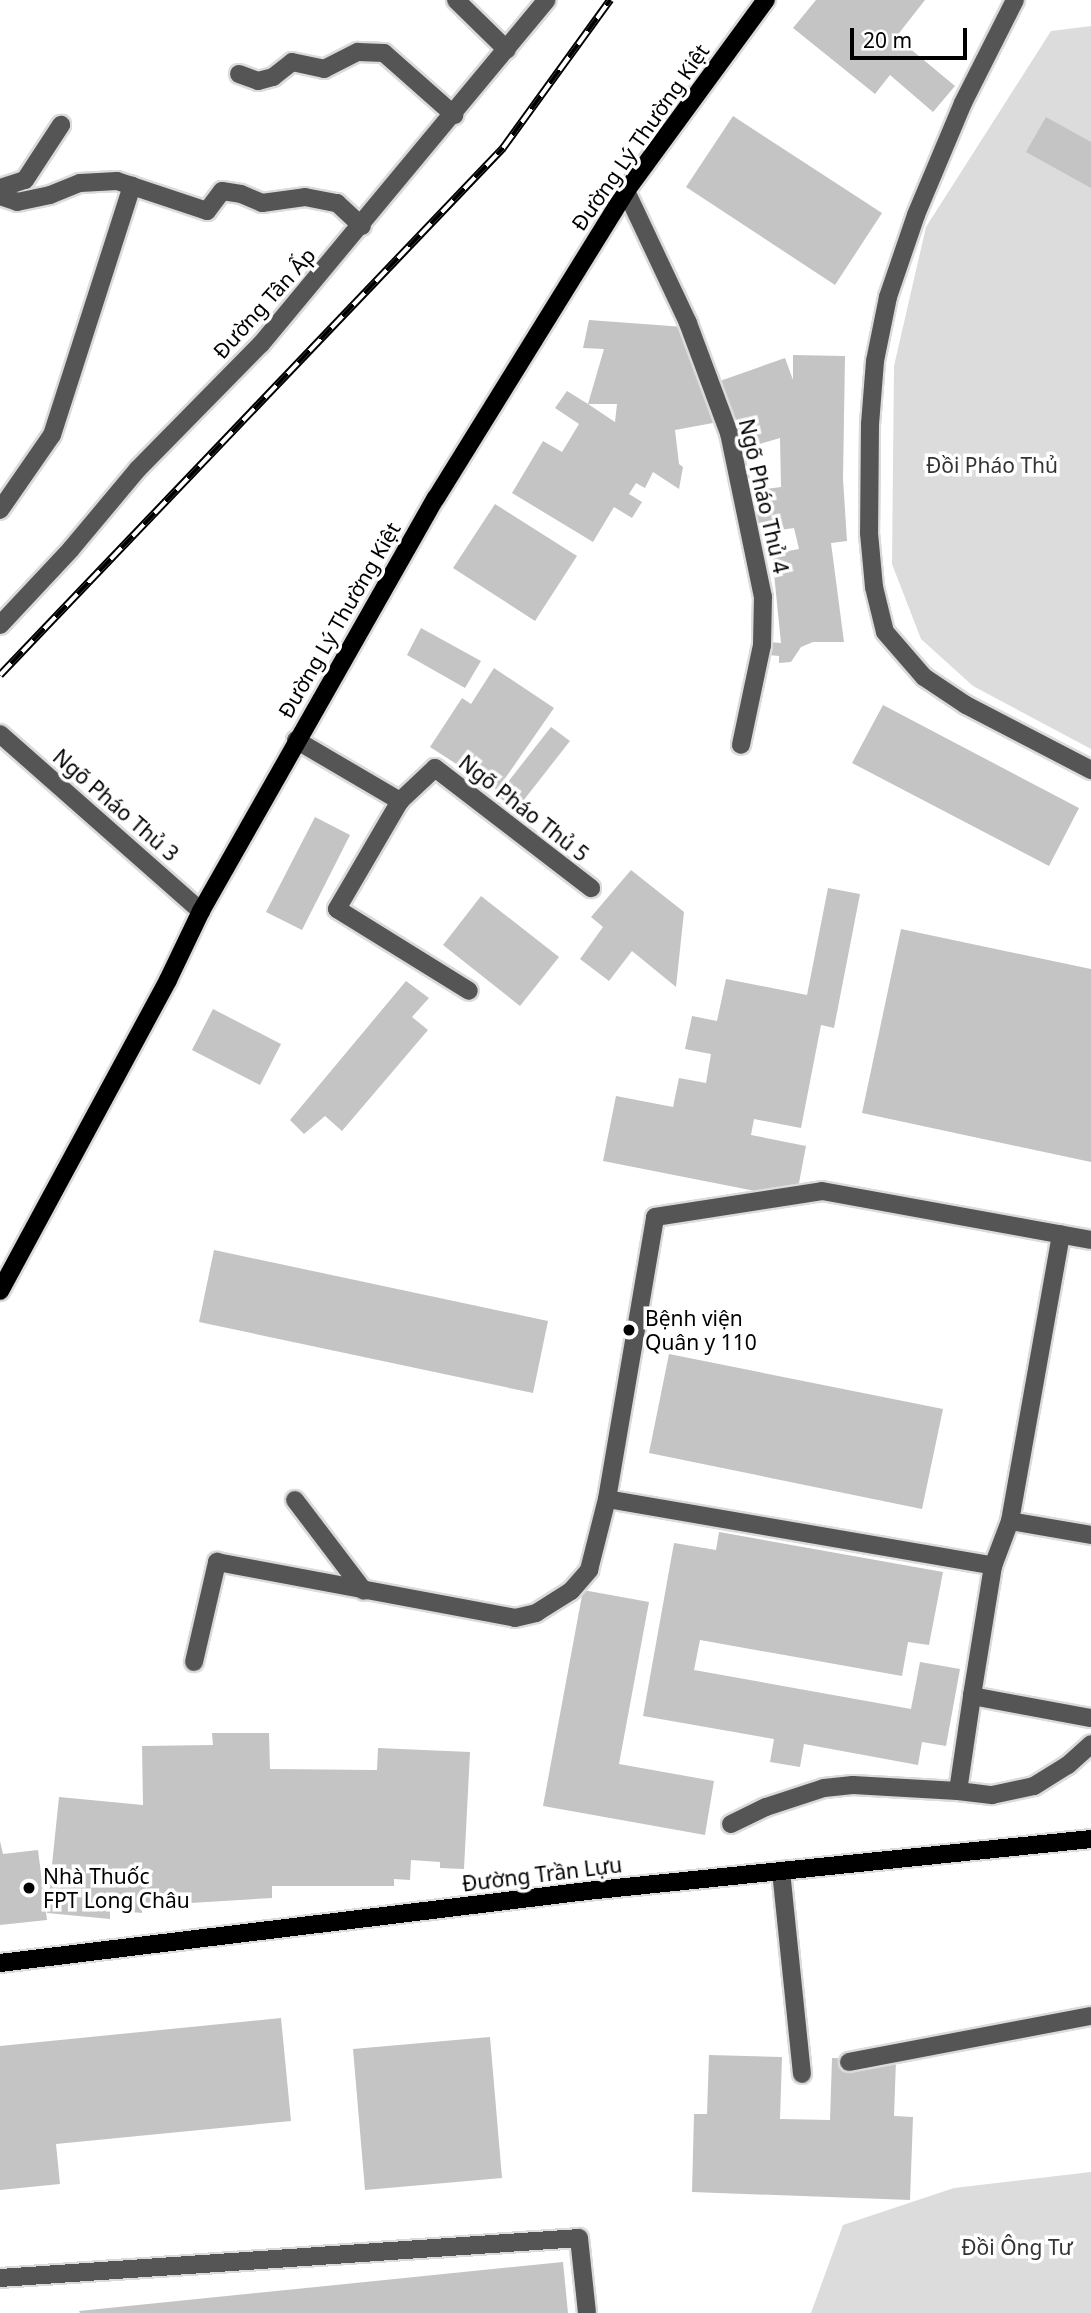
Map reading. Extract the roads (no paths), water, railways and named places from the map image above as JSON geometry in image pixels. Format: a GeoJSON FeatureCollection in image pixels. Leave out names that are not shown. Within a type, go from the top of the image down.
{"type":"FeatureCollection","features":[{"type":"Feature","properties":{"kind":"main road","name":"Đường Lý Thường Kiệt"},"geometry":{"type":"LineString","coordinates":[[0,1291],[168,980],[201,911],[443,486],[626,191],[766,0]]}},
{"type":"Feature","properties":{"kind":"main road","name":"Đường Trần Lựu"},"geometry":{"type":"LineString","coordinates":[[0,1963],[587,1891],[1090,1841]]}},
{"type":"Feature","properties":{"kind":"street"},"geometry":{"type":"LineString","coordinates":[[456,0],[507,50]]}},
{"type":"Feature","properties":{"kind":"street","name":"Đường Tân Ấp"},"geometry":{"type":"LineString","coordinates":[[0,625],[71,549],[138,469],[261,344],[362,226],[547,0]]}},
{"type":"Feature","properties":{"kind":"street"},"geometry":{"type":"LineString","coordinates":[[1015,0],[963,103],[916,215],[888,297],[875,361],[870,424],[870,533],[874,587],[885,632],[924,677],[966,705],[1091,770]]}},
{"type":"Feature","properties":{"kind":"street"},"geometry":{"type":"LineString","coordinates":[[239,74],[258,82],[273,77],[292,62],[324,69],[358,52],[384,54],[454,115]]}},
{"type":"Feature","properties":{"kind":"street"},"geometry":{"type":"LineString","coordinates":[[0,188],[25,180],[61,125]]}},
{"type":"Feature","properties":{"kind":"street"},"geometry":{"type":"LineString","coordinates":[[0,196],[17,202],[50,195],[80,183],[117,181],[207,211],[222,191],[241,194],[262,203],[305,197],[337,203],[362,226]]}},
{"type":"Feature","properties":{"kind":"street"},"geometry":{"type":"LineString","coordinates":[[0,510],[52,435],[132,186]]}},
{"type":"Feature","properties":{"kind":"street","name":"Ngõ Pháo Thủ 4"},"geometry":{"type":"LineString","coordinates":[[626,191],[688,323],[729,433],[763,597],[762,645],[741,744]]}},
{"type":"Feature","properties":{"kind":"street","name":"Ngõ Pháo Thủ 3"},"geometry":{"type":"LineString","coordinates":[[0,734],[201,911]]}},
{"type":"Feature","properties":{"kind":"street"},"geometry":{"type":"LineString","coordinates":[[296,740],[400,801]]}},
{"type":"Feature","properties":{"kind":"street","name":"Ngõ Pháo Thủ 5"},"geometry":{"type":"LineString","coordinates":[[469,991],[337,909],[400,801],[435,768],[591,888]]}},
{"type":"Feature","properties":{"kind":"street"},"geometry":{"type":"LineString","coordinates":[[194,1662],[216,1562],[515,1618],[536,1613],[571,1591],[589,1570],[607,1499],[655,1217],[822,1191],[1091,1240]]}},
{"type":"Feature","properties":{"kind":"street"},"geometry":{"type":"LineString","coordinates":[[958,1791],[993,1566],[1010,1521],[1061,1234]]}},
{"type":"Feature","properties":{"kind":"street"},"geometry":{"type":"LineString","coordinates":[[607,1499],[993,1566]]}},
{"type":"Feature","properties":{"kind":"street"},"geometry":{"type":"LineString","coordinates":[[295,1500],[364,1591]]}},
{"type":"Feature","properties":{"kind":"street"},"geometry":{"type":"LineString","coordinates":[[1010,1521],[1091,1535]]}},
{"type":"Feature","properties":{"kind":"street"},"geometry":{"type":"LineString","coordinates":[[972,1696],[1091,1718]]}},
{"type":"Feature","properties":{"kind":"street"},"geometry":{"type":"LineString","coordinates":[[731,1824],[766,1807],[824,1788],[853,1785],[992,1795],[1034,1786],[1068,1765],[1091,1744]]}},
{"type":"Feature","properties":{"kind":"street"},"geometry":{"type":"LineString","coordinates":[[781,1871],[802,2074]]}},
{"type":"Feature","properties":{"kind":"street"},"geometry":{"type":"LineString","coordinates":[[849,2062],[1091,2016]]}},
{"type":"Feature","properties":{"kind":"street"},"geometry":{"type":"LineString","coordinates":[[0,2278],[579,2238],[587,2313]]}},
{"type":"Feature","properties":{"kind":"railway"},"geometry":{"type":"LineString","coordinates":[[0,675],[503,148],[610,0]]}},
{"type":"Feature","properties":{"kind":"place","name":"Bệnh viện Quân y 110"},"geometry":{"type":"Point","coordinates":[629,1330]}},
{"type":"Feature","properties":{"kind":"place","name":"Nhà Thuốc FPT Long Châu"},"geometry":{"type":"Point","coordinates":[29,1888]}},
{"type":"Feature","properties":{"kind":"park label","name":"Đồi Pháo Thủ"},"geometry":{"type":"Point","coordinates":[992,465]}},
{"type":"Feature","properties":{"kind":"park label","name":"Đồi Ông Tư"},"geometry":{"type":"Point","coordinates":[1017,2247]}}]}
